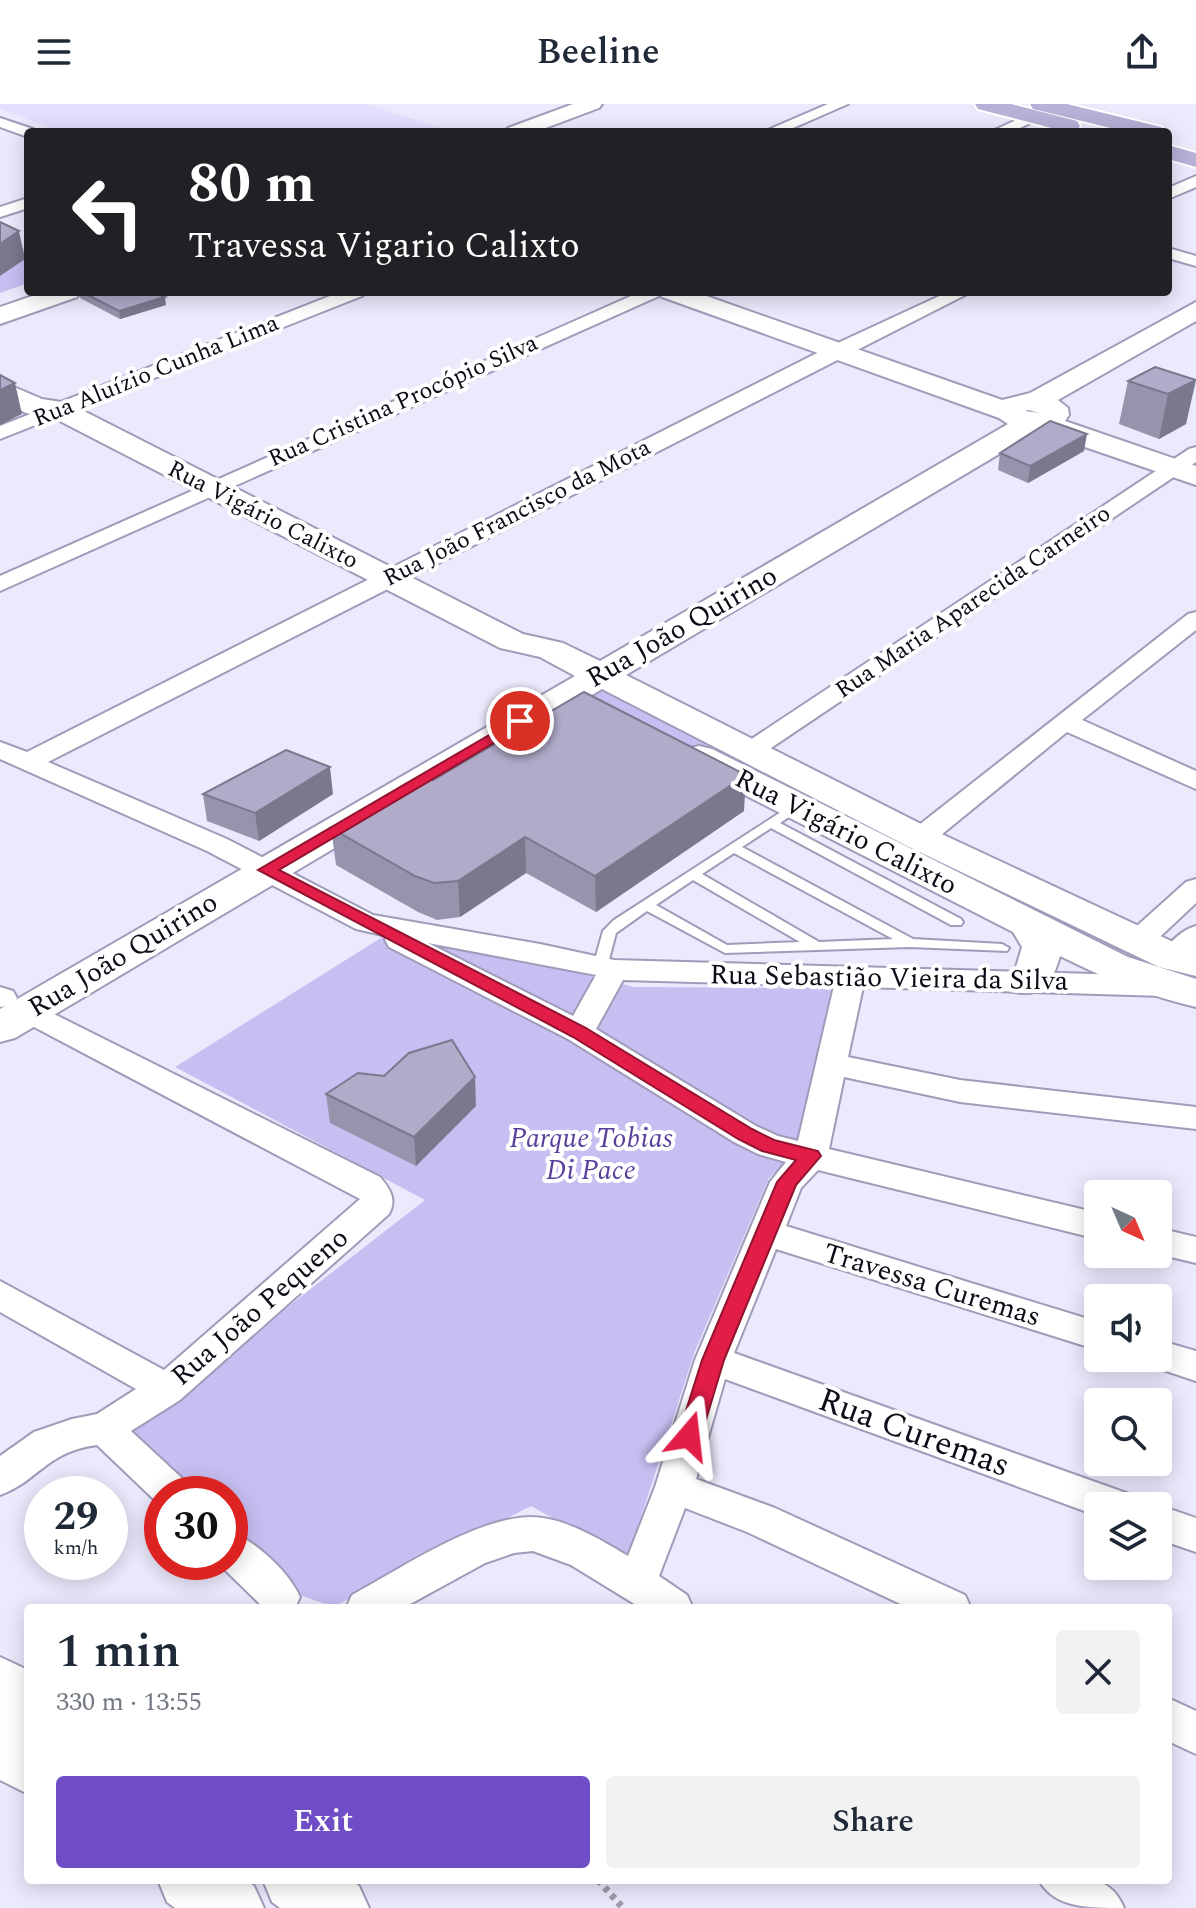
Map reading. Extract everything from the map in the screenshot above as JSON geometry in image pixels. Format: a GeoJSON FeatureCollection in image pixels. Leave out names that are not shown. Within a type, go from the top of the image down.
{"type":"FeatureCollection","features":[{"type":"Feature","properties":{"kind":"main road"},"geometry":{"type":"LineString","coordinates":[[511,128],[560,108],[592,104]]}},
{"type":"Feature","properties":{"kind":"main road"},"geometry":{"type":"LineString","coordinates":[[986,104],[1129,128]]}},
{"type":"Feature","properties":{"kind":"main road"},"geometry":{"type":"LineString","coordinates":[[1047,114],[1082,128]]}},
{"type":"Feature","properties":{"kind":"main road"},"geometry":{"type":"LineString","coordinates":[[1172,137],[1196,143]]}},
{"type":"Feature","properties":{"kind":"main road"},"geometry":{"type":"LineString","coordinates":[[1172,153],[1196,160]]}},
{"type":"Feature","properties":{"kind":"main road"},"geometry":{"type":"LineString","coordinates":[[0,302],[24,294]]}},
{"type":"Feature","properties":{"kind":"main road"},"geometry":{"type":"LineString","coordinates":[[0,316],[56,296]]}},
{"type":"Feature","properties":{"kind":"main road"},"geometry":{"type":"LineString","coordinates":[[684,296],[1190,463]]}},
{"type":"Feature","properties":{"kind":"main road"},"geometry":{"type":"LineString","coordinates":[[723,296],[845,347]]}},
{"type":"Feature","properties":{"kind":"main road","name":"Rua João Quirino"},"geometry":{"type":"LineString","coordinates":[[254,864],[591,693],[1196,310]]}},
{"type":"Feature","properties":{"kind":"main road","name":"Rua João Quirino"},"geometry":{"type":"LineString","coordinates":[[1033,412],[1196,327]]}},
{"type":"Feature","properties":{"kind":"main road","name":"Rua Vigário Calixto"},"geometry":{"type":"LineString","coordinates":[[0,372],[54,400],[58,409]]}},
{"type":"Feature","properties":{"kind":"main road","name":"Rua Vigário Calixto"},"geometry":{"type":"LineString","coordinates":[[0,389],[36,407],[58,409],[512,641],[530,662],[591,693],[783,815],[1016,937],[1113,966],[1185,967]]}},
{"type":"Feature","properties":{"kind":"main road","name":"Rua Vigário Calixto"},"geometry":{"type":"LineString","coordinates":[[591,693],[750,751],[1185,967]]}},
{"type":"Feature","properties":{"kind":"main road","name":"Rua João Quirino"},"geometry":{"type":"LineString","coordinates":[[6,1007],[254,864],[520,721],[591,693]]}},
{"type":"Feature","properties":{"kind":"main road"},"geometry":{"type":"LineString","coordinates":[[1016,937],[1042,947],[1035,972],[1026,981]]}},
{"type":"Feature","properties":{"kind":"main road"},"geometry":{"type":"LineString","coordinates":[[7,1702],[24,1753]]}},
{"type":"Feature","properties":{"kind":"main road"},"geometry":{"type":"LineString","coordinates":[[300,1884],[337,1908]]}},
{"type":"Feature","properties":{"kind":"street"},"geometry":{"type":"LineString","coordinates":[[781,128],[841,104]]}},
{"type":"Feature","properties":{"kind":"street"},"geometry":{"type":"LineString","coordinates":[[1009,128],[1047,114]]}},
{"type":"Feature","properties":{"kind":"street"},"geometry":{"type":"LineString","coordinates":[[0,122],[22,130]]}},
{"type":"Feature","properties":{"kind":"street"},"geometry":{"type":"LineString","coordinates":[[0,132],[22,130]]}},
{"type":"Feature","properties":{"kind":"street"},"geometry":{"type":"LineString","coordinates":[[1172,192],[1196,181]]}},
{"type":"Feature","properties":{"kind":"street"},"geometry":{"type":"LineString","coordinates":[[0,212],[24,204]]}},
{"type":"Feature","properties":{"kind":"street"},"geometry":{"type":"LineString","coordinates":[[1172,254],[1196,261]]}},
{"type":"Feature","properties":{"kind":"street","name":"Rua Aluízio Cunha Lima"},"geometry":{"type":"LineString","coordinates":[[0,433],[346,296]]}},
{"type":"Feature","properties":{"kind":"street","name":"Rua Cristina Procópio Silva"},"geometry":{"type":"LineString","coordinates":[[0,584],[637,296]]}},
{"type":"Feature","properties":{"kind":"street","name":"Rua João Francisco da Mota"},"geometry":{"type":"LineString","coordinates":[[30,761],[845,347],[953,296]]}},
{"type":"Feature","properties":{"kind":"street","name":"Rua Maria Aparecida Carneiro"},"geometry":{"type":"LineString","coordinates":[[750,751],[1190,463]]}},
{"type":"Feature","properties":{"kind":"street"},"geometry":{"type":"LineString","coordinates":[[920,838],[1196,619]]}},
{"type":"Feature","properties":{"kind":"street"},"geometry":{"type":"LineString","coordinates":[[1064,721],[1196,781]]}},
{"type":"Feature","properties":{"kind":"street","name":"Rua Sebastião Vieira da Silva"},"geometry":{"type":"LineString","coordinates":[[0,750],[254,864],[366,923],[540,953],[607,969],[1026,981],[1185,967]]}},
{"type":"Feature","properties":{"kind":"street"},"geometry":{"type":"LineString","coordinates":[[1138,941],[1196,888]]}},
{"type":"Feature","properties":{"kind":"street"},"geometry":{"type":"LineString","coordinates":[[366,923],[579,1032],[769,1146],[1084,1223]]}},
{"type":"Feature","properties":{"kind":"street"},"geometry":{"type":"LineString","coordinates":[[579,1032],[607,969]]}},
{"type":"Feature","properties":{"kind":"street"},"geometry":{"type":"LineString","coordinates":[[637,1583],[674,1487],[713,1360],[787,1182],[811,1156],[851,975]]}},
{"type":"Feature","properties":{"kind":"street","name":"Rua João Pequeno"},"geometry":{"type":"LineString","coordinates":[[0,1479],[34,1449],[71,1432],[104,1429],[167,1389],[377,1205],[376,1195],[368,1186],[6,1007]]}},
{"type":"Feature","properties":{"kind":"street"},"geometry":{"type":"LineString","coordinates":[[833,1064],[960,1091],[1196,1118]]}},
{"type":"Feature","properties":{"kind":"street","name":"Travessa Curemas"},"geometry":{"type":"LineString","coordinates":[[766,1233],[1084,1332]]}},
{"type":"Feature","properties":{"kind":"street"},"geometry":{"type":"LineString","coordinates":[[1172,1244],[1196,1250]]}},
{"type":"Feature","properties":{"kind":"street"},"geometry":{"type":"LineString","coordinates":[[0,1295],[167,1389]]}},
{"type":"Feature","properties":{"kind":"street"},"geometry":{"type":"LineString","coordinates":[[1172,1358],[1196,1366]]}},
{"type":"Feature","properties":{"kind":"street","name":"Rua Curemas"},"geometry":{"type":"LineString","coordinates":[[713,1360],[1084,1495]]}},
{"type":"Feature","properties":{"kind":"street"},"geometry":{"type":"LineString","coordinates":[[104,1429],[153,1476]]}},
{"type":"Feature","properties":{"kind":"street"},"geometry":{"type":"LineString","coordinates":[[674,1487],[761,1520],[942,1604]]}},
{"type":"Feature","properties":{"kind":"street"},"geometry":{"type":"LineString","coordinates":[[1172,1527],[1196,1535]]}},
{"type":"Feature","properties":{"kind":"street"},"geometry":{"type":"LineString","coordinates":[[374,1604],[485,1545],[510,1536],[535,1534],[568,1546],[637,1583],[667,1604]]}},
{"type":"Feature","properties":{"kind":"street"},"geometry":{"type":"LineString","coordinates":[[248,1568],[283,1604]]}},
{"type":"Feature","properties":{"kind":"street"},"geometry":{"type":"LineString","coordinates":[[1172,1720],[1196,1734]]}},
{"type":"Feature","properties":{"kind":"street"},"geometry":{"type":"LineString","coordinates":[[1067,1884],[1101,1908]]}},
{"type":"Feature","properties":{"kind":"lane"},"geometry":{"type":"LineString","coordinates":[[607,969],[610,931],[783,815],[956,922]]}},
{"type":"Feature","properties":{"kind":"lane"},"geometry":{"type":"LineString","coordinates":[[734,848],[910,943]]}},
{"type":"Feature","properties":{"kind":"lane"},"geometry":{"type":"LineString","coordinates":[[694,875],[815,945]]}},
{"type":"Feature","properties":{"kind":"lane"},"geometry":{"type":"LineString","coordinates":[[647,905],[725,949],[1016,937]]}},
{"type":"Feature","properties":{"kind":"path"},"geometry":{"type":"LineString","coordinates":[[602,1884],[623,1908]]}},
{"type":"Feature","properties":{"kind":"shaded area"},"geometry":{"type":"Polygon","coordinates":[[[0,104],[365,104],[440,128],[50,128],[0,109],[0,104]]]}},
{"type":"Feature","properties":{"kind":"green space"},"geometry":{"type":"Polygon","coordinates":[[[0,237],[24,249],[24,284],[0,293],[0,237]]]}},
{"type":"Feature","properties":{"kind":"green space"},"geometry":{"type":"Polygon","coordinates":[[[601,678],[1196,968],[1196,989],[816,813],[580,689],[601,678]]]}},
{"type":"Feature","properties":{"kind":"green space","name":"Parque Tobias Di Pace"},"geometry":{"type":"Polygon","coordinates":[[[384,936],[522,959],[634,987],[831,988],[803,1147],[769,1178],[695,1351],[627,1560],[531,1506],[339,1604],[325,1604],[287,1590],[248,1552],[248,1476],[168,1476],[121,1430],[177,1393],[425,1200],[175,1067],[384,936]]]}},
{"type":"Feature","properties":{"kind":"building"},"geometry":{"type":"Polygon","coordinates":[[[0,222],[19,231],[0,244],[0,222]]]}},
{"type":"Feature","properties":{"kind":"building"},"geometry":{"type":"Polygon","coordinates":[[[90,296],[165,297],[119,311],[90,296]]]}},
{"type":"Feature","properties":{"kind":"building"},"geometry":{"type":"Polygon","coordinates":[[[1155,367],[1196,380],[1168,394],[1128,381],[1155,367]]]}},
{"type":"Feature","properties":{"kind":"building"},"geometry":{"type":"Polygon","coordinates":[[[0,375],[15,383],[0,390],[0,375]]]}},
{"type":"Feature","properties":{"kind":"building"},"geometry":{"type":"Polygon","coordinates":[[[1050,421],[1087,434],[1030,466],[1000,453],[1050,421]]]}},
{"type":"Feature","properties":{"kind":"building"},"geometry":{"type":"Polygon","coordinates":[[[584,692],[746,775],[595,876],[525,837],[458,881],[434,883],[415,876],[331,828],[423,775],[433,780],[584,692]]]}},
{"type":"Feature","properties":{"kind":"building"},"geometry":{"type":"Polygon","coordinates":[[[286,750],[330,767],[255,813],[203,794],[286,750]]]}},
{"type":"Feature","properties":{"kind":"building"},"geometry":{"type":"Polygon","coordinates":[[[452,1040],[475,1077],[414,1137],[326,1094],[358,1073],[384,1076],[409,1053],[452,1040]]]}},
{"type":"Feature","properties":{"kind":"route"},"geometry":{"type":"LineString","coordinates":[[520,721],[266,870],[579,1032],[745,1134],[769,1146],[811,1156],[787,1182],[713,1360],[689,1436]]}}]}
